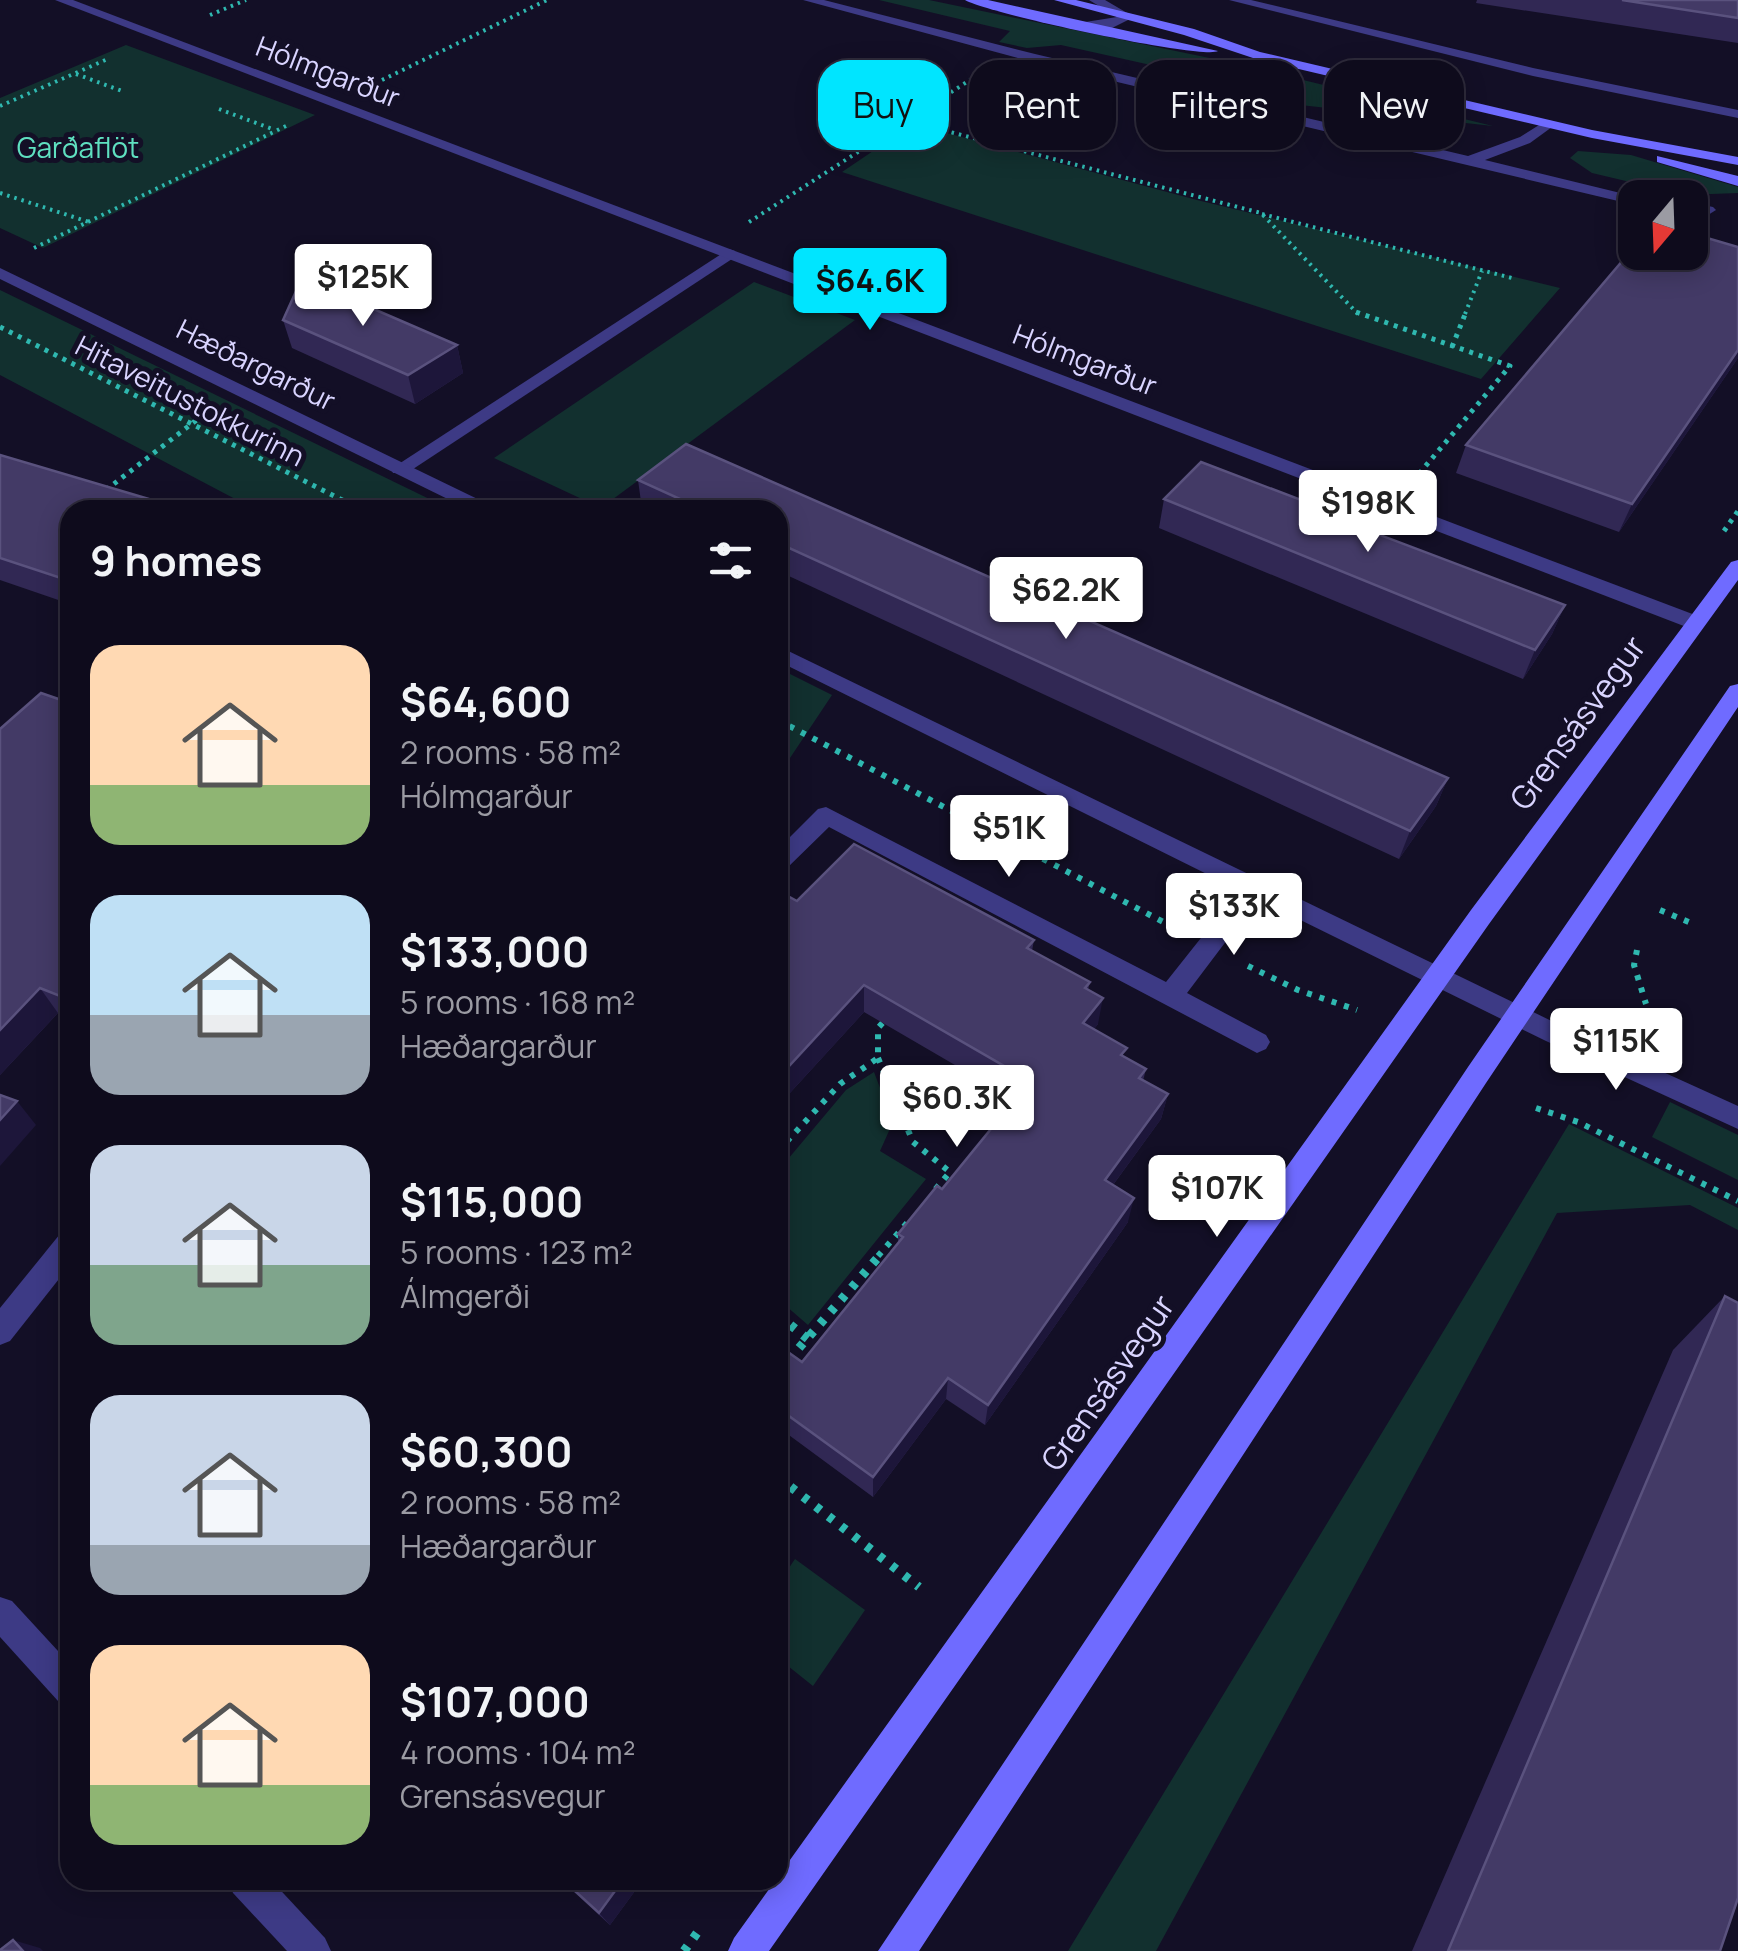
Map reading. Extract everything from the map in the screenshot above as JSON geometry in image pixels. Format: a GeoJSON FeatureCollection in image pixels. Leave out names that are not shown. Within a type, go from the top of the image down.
{"type":"FeatureCollection","features":[{"type":"Feature","properties":{"kind":"main road"},"geometry":{"type":"LineString","coordinates":[[971,0],[1170,46],[1256,55]]}},
{"type":"Feature","properties":{"kind":"main road"},"geometry":{"type":"LineString","coordinates":[[1060,0],[1256,55],[1547,124],[1738,160]]}},
{"type":"Feature","properties":{"kind":"main road"},"geometry":{"type":"LineString","coordinates":[[1592,134],[1738,181]]}},
{"type":"Feature","properties":{"kind":"main road","name":"Grensásvegur"},"geometry":{"type":"LineString","coordinates":[[748,1951],[1438,977],[1738,566]]}},
{"type":"Feature","properties":{"kind":"main road"},"geometry":{"type":"LineString","coordinates":[[897,1951],[1738,690]]}},
{"type":"Feature","properties":{"kind":"street","name":"Hólmgarður"},"geometry":{"type":"LineString","coordinates":[[61,0],[1696,622]]}},
{"type":"Feature","properties":{"kind":"street"},"geometry":{"type":"LineString","coordinates":[[809,0],[1033,58],[1618,196]]}},
{"type":"Feature","properties":{"kind":"street"},"geometry":{"type":"LineString","coordinates":[[1095,0],[1128,17]]}},
{"type":"Feature","properties":{"kind":"street"},"geometry":{"type":"LineString","coordinates":[[1235,0],[1611,89],[1738,114]]}},
{"type":"Feature","properties":{"kind":"street"},"geometry":{"type":"LineString","coordinates":[[1084,26],[1110,25],[1128,17]]}},
{"type":"Feature","properties":{"kind":"street"},"geometry":{"type":"LineString","coordinates":[[1472,160],[1525,140],[1547,124]]}},
{"type":"Feature","properties":{"kind":"street"},"geometry":{"type":"LineString","coordinates":[[400,469],[729,254]]}},
{"type":"Feature","properties":{"kind":"street","name":"Hæðargarður"},"geometry":{"type":"LineString","coordinates":[[0,273],[464,500]]}},
{"type":"Feature","properties":{"kind":"street"},"geometry":{"type":"LineString","coordinates":[[788,658],[1438,977],[1738,1118]]}},
{"type":"Feature","properties":{"kind":"street"},"geometry":{"type":"LineString","coordinates":[[788,852],[826,815],[1257,1042]]}},
{"type":"Feature","properties":{"kind":"street"},"geometry":{"type":"LineString","coordinates":[[1170,996],[1255,886]]}},
{"type":"Feature","properties":{"kind":"street"},"geometry":{"type":"LineString","coordinates":[[0,1330],[60,1255]]}},
{"type":"Feature","properties":{"kind":"street"},"geometry":{"type":"LineString","coordinates":[[0,1613],[60,1678]]}},
{"type":"Feature","properties":{"kind":"street"},"geometry":{"type":"LineString","coordinates":[[255,1890],[312,1951]]}},
{"type":"Feature","properties":{"kind":"path"},"geometry":{"type":"LineString","coordinates":[[222,10],[246,0]]}},
{"type":"Feature","properties":{"kind":"path"},"geometry":{"type":"LineString","coordinates":[[400,71],[547,0]]}},
{"type":"Feature","properties":{"kind":"path"},"geometry":{"type":"LineString","coordinates":[[0,106],[123,52]]}},
{"type":"Feature","properties":{"kind":"path"},"geometry":{"type":"LineString","coordinates":[[75,73],[122,91]]}},
{"type":"Feature","properties":{"kind":"path"},"geometry":{"type":"LineString","coordinates":[[219,108],[276,130]]}},
{"type":"Feature","properties":{"kind":"path"},"geometry":{"type":"LineString","coordinates":[[18,256],[291,124]]}},
{"type":"Feature","properties":{"kind":"path"},"geometry":{"type":"LineString","coordinates":[[949,132],[1512,278]]}},
{"type":"Feature","properties":{"kind":"path"},"geometry":{"type":"LineString","coordinates":[[708,246],[862,150]]}},
{"type":"Feature","properties":{"kind":"path"},"geometry":{"type":"LineString","coordinates":[[0,193],[31,207],[54,206],[89,222]]}},
{"type":"Feature","properties":{"kind":"path"},"geometry":{"type":"LineString","coordinates":[[1261,213],[1359,315],[1510,366],[1390,506]]}},
{"type":"Feature","properties":{"kind":"path"},"geometry":{"type":"LineString","coordinates":[[1452,347],[1482,271]]}},
{"type":"Feature","properties":{"kind":"path","name":"Hitaveitustokkurinn"},"geometry":{"type":"LineString","coordinates":[[0,327],[342,500]]}},
{"type":"Feature","properties":{"kind":"path"},"geometry":{"type":"LineString","coordinates":[[96,498],[206,413]]}},
{"type":"Feature","properties":{"kind":"path"},"geometry":{"type":"LineString","coordinates":[[788,725],[1171,926]]}},
{"type":"Feature","properties":{"kind":"path"},"geometry":{"type":"LineString","coordinates":[[1660,910],[1691,923]]}},
{"type":"Feature","properties":{"kind":"path"},"geometry":{"type":"LineString","coordinates":[[1637,950],[1634,966],[1646,1004]]}},
{"type":"Feature","properties":{"kind":"path"},"geometry":{"type":"LineString","coordinates":[[1234,958],[1298,990],[1358,1011]]}},
{"type":"Feature","properties":{"kind":"path"},"geometry":{"type":"LineString","coordinates":[[900,1004],[878,1028],[878,1058],[913,1142],[950,1172],[927,1200]]}},
{"type":"Feature","properties":{"kind":"path"},"geometry":{"type":"LineString","coordinates":[[788,1140],[840,1084],[878,1058]]}},
{"type":"Feature","properties":{"kind":"path"},"geometry":{"type":"LineString","coordinates":[[1536,1108],[1578,1122],[1738,1200]]}},
{"type":"Feature","properties":{"kind":"path"},"geometry":{"type":"LineString","coordinates":[[788,1362],[915,1214]]}},
{"type":"Feature","properties":{"kind":"path"},"geometry":{"type":"LineString","coordinates":[[788,1323],[809,1340]]}},
{"type":"Feature","properties":{"kind":"path"},"geometry":{"type":"LineString","coordinates":[[788,1486],[919,1587]]}},
{"type":"Feature","properties":{"kind":"green space"},"geometry":{"type":"Polygon","coordinates":[[[879,0],[929,0],[1219,60],[1136,62],[1061,45],[1027,48],[999,42],[1010,31],[879,0]]]}},
{"type":"Feature","properties":{"kind":"green space","name":"Garðaflöt"},"geometry":{"type":"Polygon","coordinates":[[[126,45],[315,115],[43,248],[0,228],[0,98],[126,45]]]}},
{"type":"Feature","properties":{"kind":"green space"},"geometry":{"type":"Polygon","coordinates":[[[1304,80],[1324,85],[1324,108],[1304,105],[1304,80]]]}},
{"type":"Feature","properties":{"kind":"green space"},"geometry":{"type":"Polygon","coordinates":[[[949,134],[969,139],[969,150],[1010,150],[1197,200],[1560,288],[1481,379],[842,172],[875,150],[949,150],[949,134]]]}},
{"type":"Feature","properties":{"kind":"green space"},"geometry":{"type":"Polygon","coordinates":[[[1578,151],[1631,155],[1738,187],[1738,193],[1708,194],[1708,180],[1622,180],[1592,173],[1570,158],[1578,151]]]}},
{"type":"Feature","properties":{"kind":"green space"},"geometry":{"type":"Polygon","coordinates":[[[754,282],[855,320],[612,500],[584,500],[494,458],[754,282]]]}},
{"type":"Feature","properties":{"kind":"green space"},"geometry":{"type":"Polygon","coordinates":[[[0,290],[431,500],[237,500],[0,375],[0,290]]]}},
{"type":"Feature","properties":{"kind":"green space"},"geometry":{"type":"Polygon","coordinates":[[[788,673],[832,695],[788,761],[788,673]]]}},
{"type":"Feature","properties":{"kind":"green space"},"geometry":{"type":"Polygon","coordinates":[[[874,1072],[893,1122],[880,1151],[926,1179],[808,1325],[788,1308],[788,1159],[846,1090],[874,1072]]]}},
{"type":"Feature","properties":{"kind":"green space"},"geometry":{"type":"Polygon","coordinates":[[[1670,1102],[1738,1135],[1738,1180],[1652,1137],[1670,1102]]]}},
{"type":"Feature","properties":{"kind":"green space"},"geometry":{"type":"Polygon","coordinates":[[[1569,1124],[1738,1208],[1738,1230],[1690,1205],[1557,1213],[1156,1951],[1068,1951],[1569,1124]]]}},
{"type":"Feature","properties":{"kind":"green space"},"geometry":{"type":"Polygon","coordinates":[[[795,1559],[865,1610],[813,1686],[788,1666],[788,1569],[795,1559]]]}},
{"type":"Feature","properties":{"kind":"building"},"geometry":{"type":"Polygon","coordinates":[[[1622,0],[1738,0],[1738,18],[1622,0]]]}},
{"type":"Feature","properties":{"kind":"building"},"geometry":{"type":"Polygon","coordinates":[[[1708,238],[1738,247],[1738,350],[1632,504],[1466,445],[1618,266],[1618,270],[1708,270],[1708,238]]]}},
{"type":"Feature","properties":{"kind":"building"},"geometry":{"type":"Polygon","coordinates":[[[302,278],[457,345],[408,375],[283,320],[302,278]]]}},
{"type":"Feature","properties":{"kind":"building"},"geometry":{"type":"Polygon","coordinates":[[[686,444],[1448,778],[1410,831],[788,548],[788,500],[682,500],[638,480],[686,444]]]}},
{"type":"Feature","properties":{"kind":"building"},"geometry":{"type":"Polygon","coordinates":[[[0,455],[152,500],[60,500],[60,578],[0,558],[0,455]]]}},
{"type":"Feature","properties":{"kind":"building"},"geometry":{"type":"Polygon","coordinates":[[[1201,462],[1330,511],[1327,515],[1565,605],[1535,650],[1164,499],[1201,462]]]}},
{"type":"Feature","properties":{"kind":"building"},"geometry":{"type":"Polygon","coordinates":[[[41,693],[60,700],[60,996],[40,988],[0,1030],[0,729],[41,693]]]}},
{"type":"Feature","properties":{"kind":"building"},"geometry":{"type":"Polygon","coordinates":[[[854,844],[1034,940],[1027,948],[1090,982],[1085,988],[1103,998],[1083,1023],[1127,1048],[1121,1055],[1146,1069],[1139,1078],[1168,1094],[1105,1180],[1134,1198],[988,1405],[948,1378],[873,1477],[788,1415],[788,1352],[802,1362],[903,1237],[898,1234],[937,1186],[942,1189],[1030,1081],[864,985],[788,1067],[788,896],[797,901],[854,844]]]}},
{"type":"Feature","properties":{"kind":"building"},"geometry":{"type":"Polygon","coordinates":[[[0,1095],[17,1101],[0,1120],[0,1095]]]}},
{"type":"Feature","properties":{"kind":"building"},"geometry":{"type":"Polygon","coordinates":[[[1725,1296],[1738,1303],[1738,1898],[1720,1951],[1448,1951],[1725,1296]]]}},
{"type":"Feature","properties":{"kind":"building"},"geometry":{"type":"Polygon","coordinates":[[[574,1890],[616,1890],[599,1913],[574,1890]]]}},
{"type":"Feature","properties":{"kind":"building"},"geometry":{"type":"Polygon","coordinates":[[[13,1940],[23,1951],[0,1951],[0,1950],[13,1940]]]}}]}
